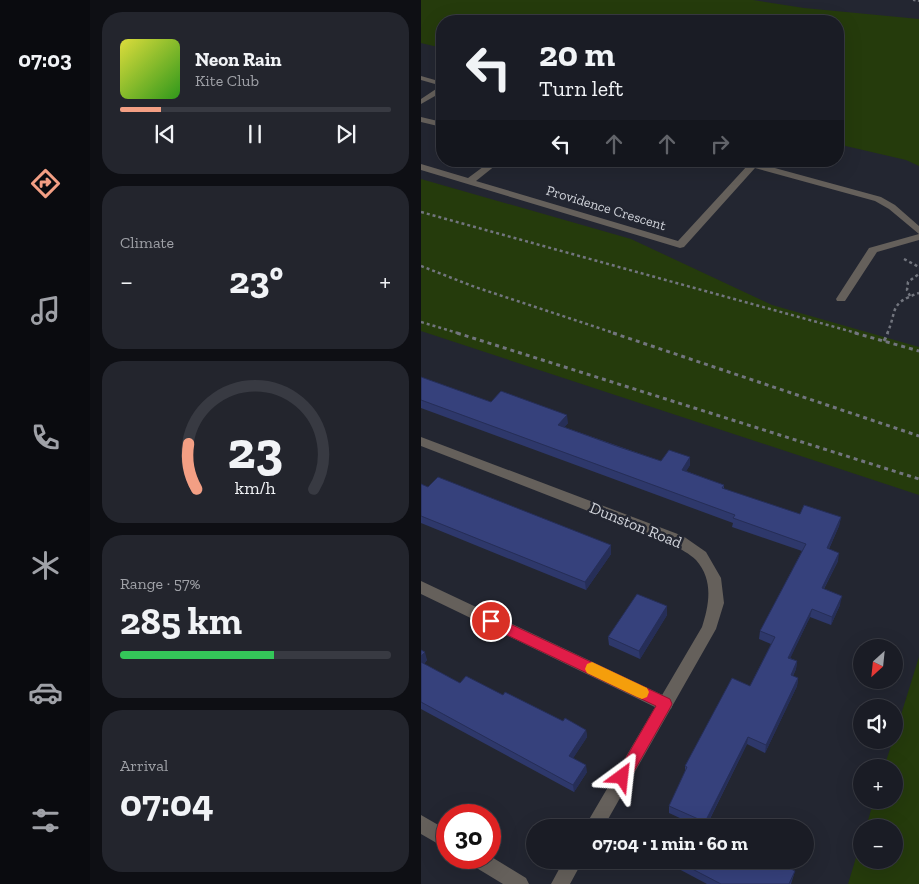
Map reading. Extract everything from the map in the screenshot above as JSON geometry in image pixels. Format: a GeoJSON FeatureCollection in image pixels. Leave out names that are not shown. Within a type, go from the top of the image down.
{"type":"FeatureCollection","features":[{"type":"Feature","properties":{"kind":"street"},"geometry":{"type":"LineString","coordinates":[[421,78],[436,82]]}},
{"type":"Feature","properties":{"kind":"street"},"geometry":{"type":"LineString","coordinates":[[421,102],[436,93]]}},
{"type":"Feature","properties":{"kind":"street"},"geometry":{"type":"LineString","coordinates":[[421,119],[436,123]]}},
{"type":"Feature","properties":{"kind":"street","name":"Providence Crescent"},"geometry":{"type":"LineString","coordinates":[[421,167],[680,245],[751,167]]}},
{"type":"Feature","properties":{"kind":"street"},"geometry":{"type":"LineString","coordinates":[[469,182],[489,167]]}},
{"type":"Feature","properties":{"kind":"street"},"geometry":{"type":"LineString","coordinates":[[761,167],[861,193],[892,207],[919,231]]}},
{"type":"Feature","properties":{"kind":"street"},"geometry":{"type":"LineString","coordinates":[[841,298],[873,250],[919,237]]}},
{"type":"Feature","properties":{"kind":"street","name":"Dunston Road"},"geometry":{"type":"LineString","coordinates":[[421,442],[678,540],[701,556],[714,578],[717,603],[709,628],[598,819]]}},
{"type":"Feature","properties":{"kind":"street"},"geometry":{"type":"LineString","coordinates":[[421,587],[665,704]]}},
{"type":"Feature","properties":{"kind":"street"},"geometry":{"type":"LineString","coordinates":[[421,824],[436,833]]}},
{"type":"Feature","properties":{"kind":"street"},"geometry":{"type":"LineString","coordinates":[[495,869],[520,884]]}},
{"type":"Feature","properties":{"kind":"street"},"geometry":{"type":"LineString","coordinates":[[560,884],[569,869]]}},
{"type":"Feature","properties":{"kind":"path"},"geometry":{"type":"LineString","coordinates":[[913,0],[919,1]]}},
{"type":"Feature","properties":{"kind":"path"},"geometry":{"type":"LineString","coordinates":[[421,212],[919,351]]}},
{"type":"Feature","properties":{"kind":"path"},"geometry":{"type":"LineString","coordinates":[[421,266],[475,287],[919,436]]}},
{"type":"Feature","properties":{"kind":"path"},"geometry":{"type":"LineString","coordinates":[[910,296],[907,290],[908,282],[919,274]]}},
{"type":"Feature","properties":{"kind":"path"},"geometry":{"type":"LineString","coordinates":[[884,341],[891,329],[892,310],[897,302],[919,293]]}},
{"type":"Feature","properties":{"kind":"path"},"geometry":{"type":"LineString","coordinates":[[421,322],[919,479]]}},
{"type":"Feature","properties":{"kind":"green space"},"geometry":{"type":"Polygon","coordinates":[[[421,0],[753,0],[804,8],[919,19],[919,166],[906,160],[844,146],[844,15],[436,15],[436,47],[421,43],[421,0]]]}},
{"type":"Feature","properties":{"kind":"green space"},"geometry":{"type":"Polygon","coordinates":[[[421,179],[631,239],[772,305],[919,347],[919,495],[421,331],[421,179]]]}},
{"type":"Feature","properties":{"kind":"green space"},"geometry":{"type":"Polygon","coordinates":[[[919,657],[919,884],[848,884],[853,868],[903,869],[903,819],[868,819],[871,809],[903,809],[903,759],[887,759],[890,749],[903,749],[903,708],[919,657]]]}},
{"type":"Feature","properties":{"kind":"building"},"geometry":{"type":"Polygon","coordinates":[[[421,377],[491,402],[501,391],[567,415],[558,425],[619,447],[661,461],[669,450],[690,457],[682,470],[724,485],[722,488],[800,514],[804,505],[841,517],[827,548],[839,553],[822,588],[842,596],[832,617],[812,609],[788,658],[797,661],[791,675],[798,678],[766,745],[748,737],[707,819],[698,819],[669,806],[687,767],[685,766],[732,678],[750,686],[775,637],[760,631],[806,544],[733,518],[735,515],[421,400],[421,377]]]}},
{"type":"Feature","properties":{"kind":"building"},"geometry":{"type":"Polygon","coordinates":[[[438,477],[611,545],[585,582],[421,516],[421,484],[428,487],[438,477]]]}},
{"type":"Feature","properties":{"kind":"building"},"geometry":{"type":"Polygon","coordinates":[[[637,594],[667,606],[639,651],[608,637],[637,594]]]}},
{"type":"Feature","properties":{"kind":"building"},"geometry":{"type":"Polygon","coordinates":[[[421,662],[460,683],[466,676],[503,695],[505,692],[563,721],[565,718],[586,730],[569,756],[586,765],[573,785],[421,702],[421,662]]]}},
{"type":"Feature","properties":{"kind":"building"},"geometry":{"type":"Polygon","coordinates":[[[692,869],[791,869],[795,871],[789,884],[721,884],[692,869]]]}},
{"type":"Feature","properties":{"kind":"slow traffic"},"geometry":{"type":"LineString","coordinates":[[592,669],[642,692]]}},
{"type":"Feature","properties":{"kind":"route"},"geometry":{"type":"LineString","coordinates":[[491,621],[665,704],[622,777]]}}]}
